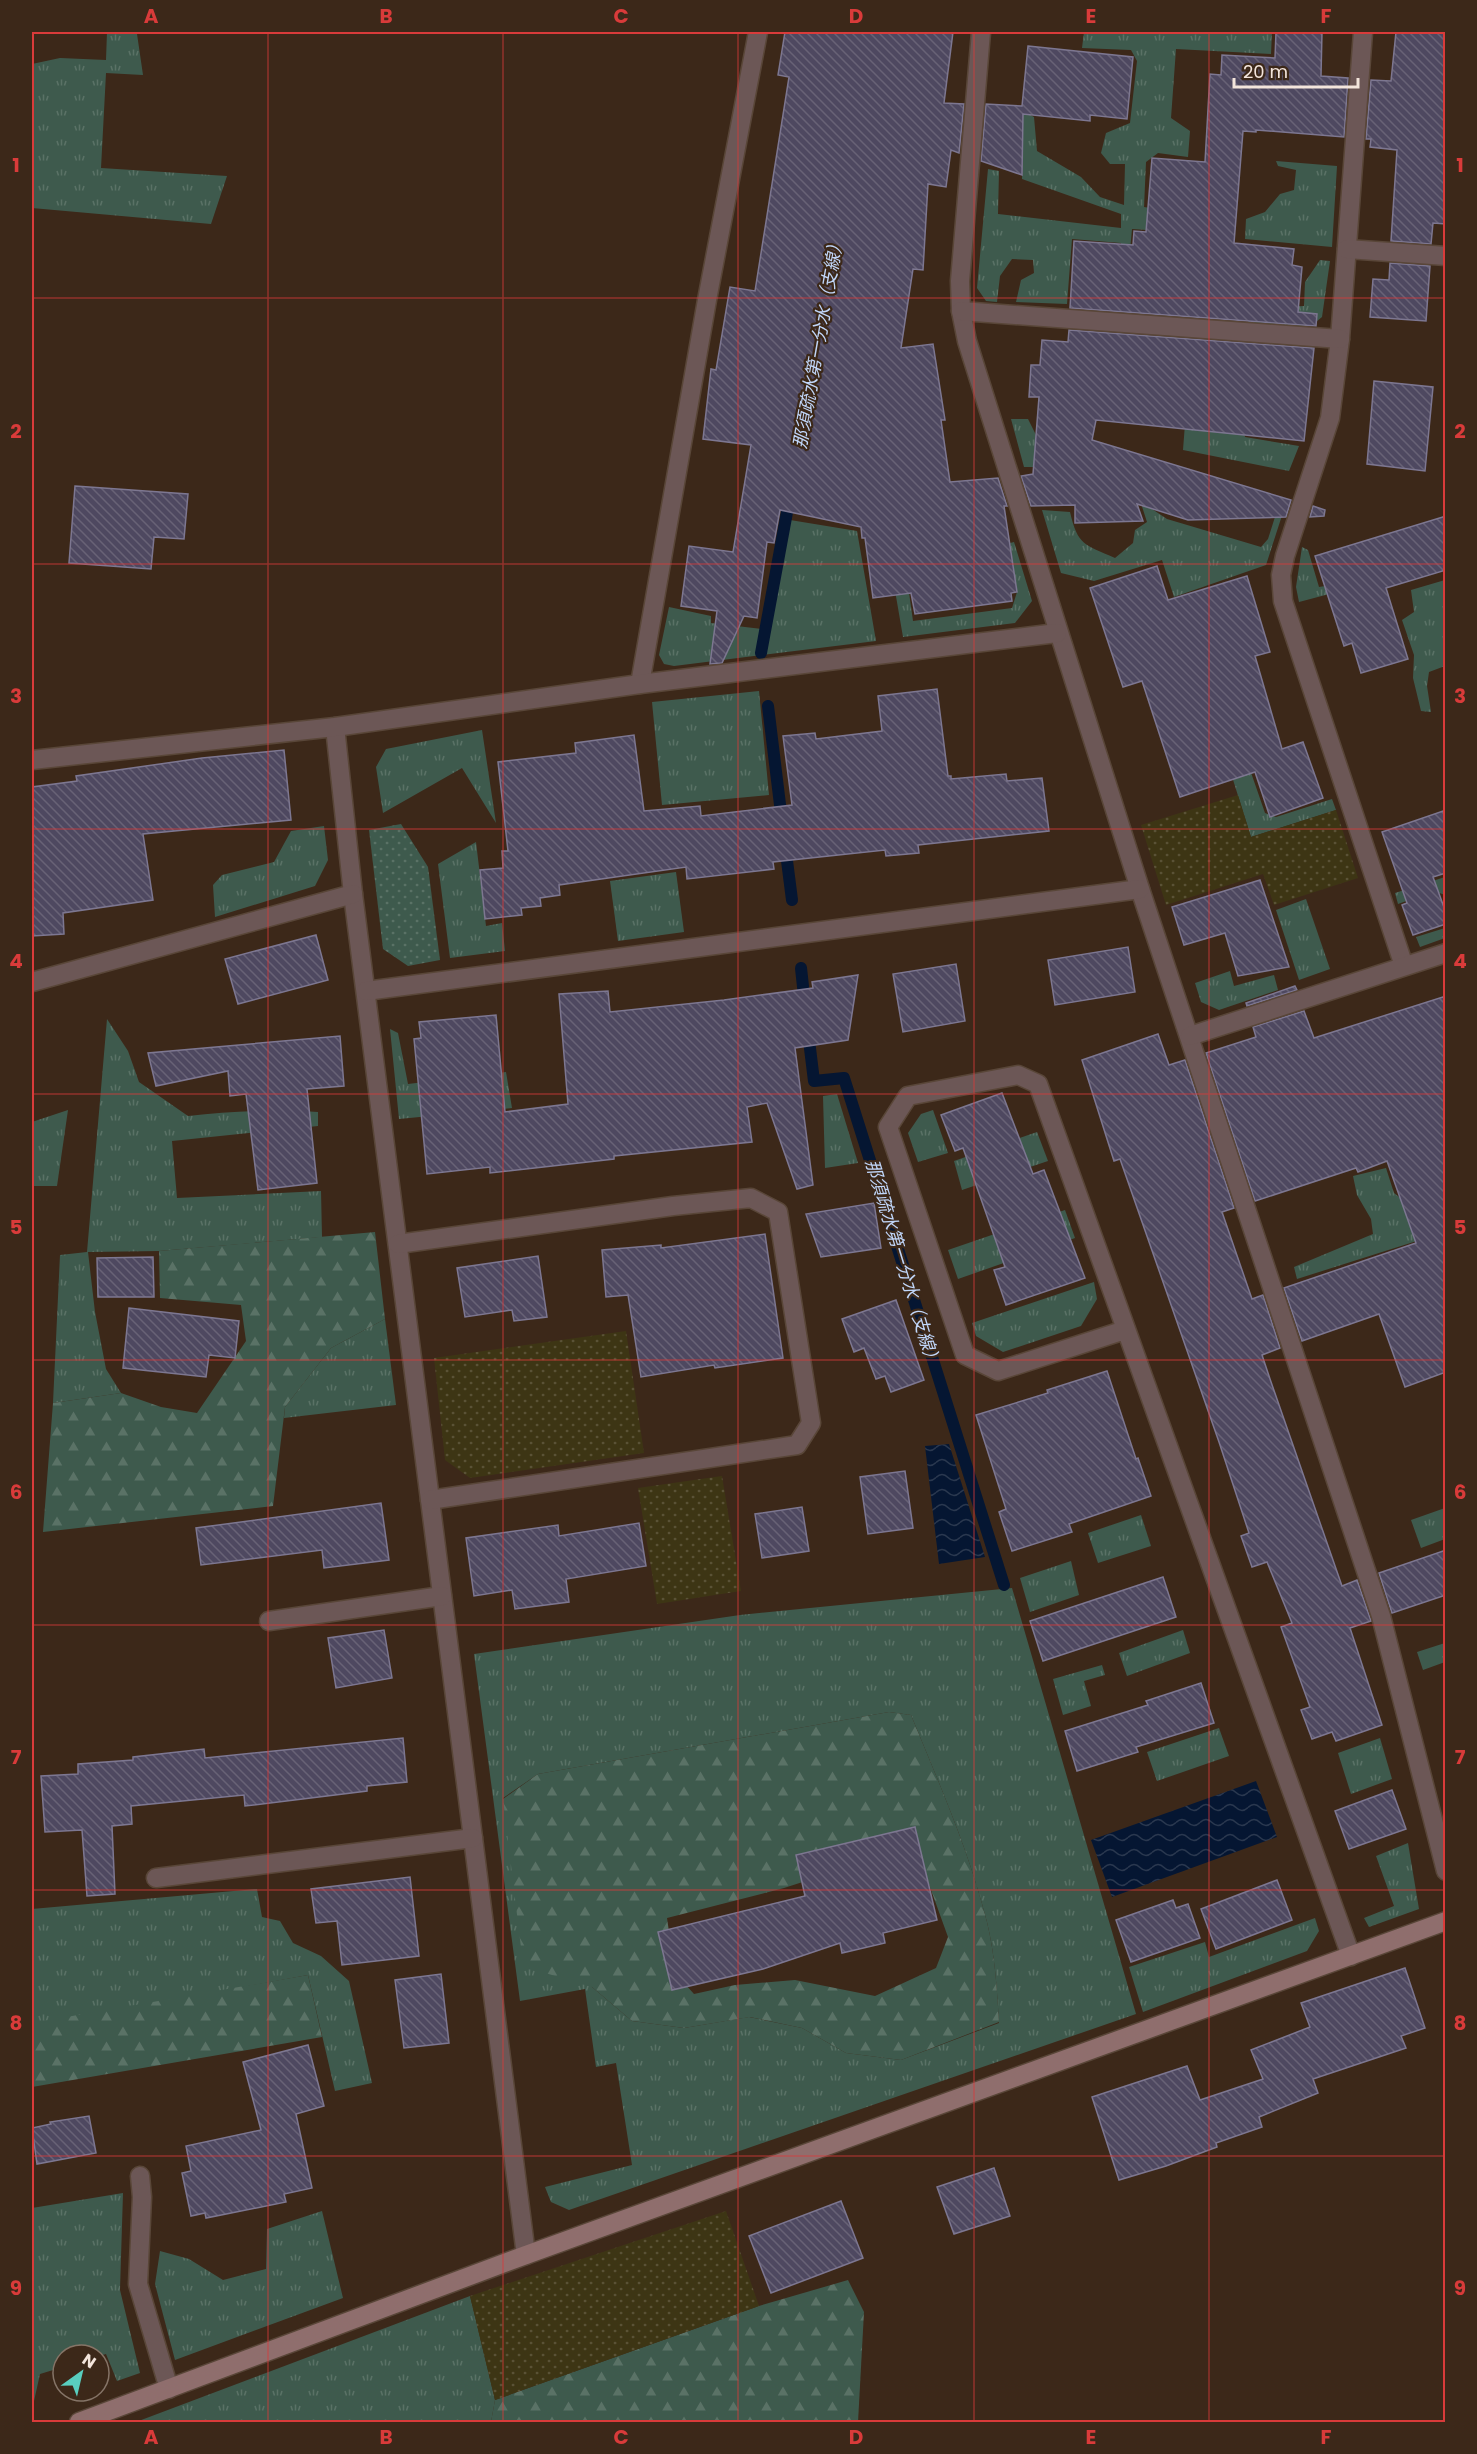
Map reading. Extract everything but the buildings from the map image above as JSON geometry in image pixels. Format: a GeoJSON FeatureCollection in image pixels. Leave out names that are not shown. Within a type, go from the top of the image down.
{"type":"FeatureCollection","features":[{"type":"Feature","properties":{"kind":"street"},"geometry":{"type":"LineString","coordinates":[[640,684],[707,300],[758,32]]}},
{"type":"Feature","properties":{"kind":"street"},"geometry":{"type":"LineString","coordinates":[[981,32],[960,281],[961,311],[967,341],[1057,633],[1140,889],[1381,1616],[1446,1871]]}},
{"type":"Feature","properties":{"kind":"street"},"geometry":{"type":"LineString","coordinates":[[1363,32],[1340,339],[1330,418],[1281,575],[1283,600],[1404,966]]}},
{"type":"Feature","properties":{"kind":"street"},"geometry":{"type":"LineString","coordinates":[[1347,249],[1446,256]]}},
{"type":"Feature","properties":{"kind":"street"},"geometry":{"type":"LineString","coordinates":[[961,311],[1340,339]]}},
{"type":"Feature","properties":{"kind":"street"},"geometry":{"type":"LineString","coordinates":[[32,760],[335,727],[640,684],[1057,633]]}},
{"type":"Feature","properties":{"kind":"street"},"geometry":{"type":"LineString","coordinates":[[335,727],[352,894],[526,2255]]}},
{"type":"Feature","properties":{"kind":"street"},"geometry":{"type":"LineString","coordinates":[[366,991],[1140,889]]}},
{"type":"Feature","properties":{"kind":"street"},"geometry":{"type":"LineString","coordinates":[[32,982],[352,894]]}},
{"type":"Feature","properties":{"kind":"street"},"geometry":{"type":"LineString","coordinates":[[1190,1036],[1446,953]]}},
{"type":"Feature","properties":{"kind":"street"},"geometry":{"type":"LineString","coordinates":[[1125,1330],[998,1371],[965,1355],[888,1127],[908,1096],[1018,1075],[1038,1084],[1351,1956]]}},
{"type":"Feature","properties":{"kind":"street"},"geometry":{"type":"LineString","coordinates":[[398,1244],[752,1198],[778,1212],[812,1423],[797,1445],[430,1500]]}},
{"type":"Feature","properties":{"kind":"street"},"geometry":{"type":"LineString","coordinates":[[269,1621],[442,1596]]}},
{"type":"Feature","properties":{"kind":"street"},"geometry":{"type":"LineString","coordinates":[[156,1878],[473,1838]]}},
{"type":"Feature","properties":{"kind":"street"},"geometry":{"type":"LineString","coordinates":[[79,2422],[526,2255],[1446,1922]]}},
{"type":"Feature","properties":{"kind":"street"},"geometry":{"type":"LineString","coordinates":[[140,2176],[142,2197],[138,2284],[169,2389]]}},
{"type":"Feature","properties":{"kind":"green space"},"geometry":{"type":"Polygon","coordinates":[[[107,32],[137,34],[143,75],[106,73],[101,168],[227,176],[211,224],[32,208],[32,64],[60,58],[106,60],[107,32]]]}},
{"type":"Feature","properties":{"kind":"green space"},"geometry":{"type":"Polygon","coordinates":[[[1084,32],[1272,32],[1271,54],[1176,49],[1171,118],[1190,131],[1188,157],[1158,153],[1146,162],[1144,207],[1193,215],[1192,233],[1132,229],[1127,283],[1119,308],[1121,243],[1072,239],[1067,304],[1016,302],[1021,280],[1034,273],[1033,260],[1012,259],[1000,276],[997,302],[986,301],[977,288],[988,169],[999,171],[998,214],[1121,228],[1121,214],[1022,179],[1023,111],[1034,117],[1037,151],[1081,177],[1100,197],[1124,205],[1125,164],[1110,164],[1101,153],[1106,133],[1130,123],[1137,61],[1131,50],[1082,48],[1084,32]]]}},
{"type":"Feature","properties":{"kind":"green space"},"geometry":{"type":"Polygon","coordinates":[[[1276,161],[1337,166],[1332,247],[1245,239],[1246,219],[1265,212],[1280,194],[1294,190],[1296,170],[1278,166],[1276,161]]]}},
{"type":"Feature","properties":{"kind":"green space"},"geometry":{"type":"Polygon","coordinates":[[[1320,260],[1330,261],[1322,317],[1311,326],[1249,324],[1247,317],[1278,307],[1304,306],[1305,282],[1320,260]]]}},
{"type":"Feature","properties":{"kind":"green space"},"geometry":{"type":"Polygon","coordinates":[[[1011,419],[1028,419],[1038,439],[1069,467],[1024,467],[1011,419]]]}},
{"type":"Feature","properties":{"kind":"green space"},"geometry":{"type":"Polygon","coordinates":[[[1185,424],[1243,425],[1245,437],[1299,446],[1289,471],[1183,450],[1185,424]]]}},
{"type":"Feature","properties":{"kind":"green space"},"geometry":{"type":"Polygon","coordinates":[[[1130,469],[1149,507],[1167,519],[1261,547],[1268,539],[1281,498],[1287,500],[1266,565],[1174,597],[1162,560],[1094,581],[1061,573],[1042,510],[1070,512],[1080,538],[1096,550],[1115,558],[1133,543],[1135,530],[1147,522],[1130,469]]]}},
{"type":"Feature","properties":{"kind":"green space"},"geometry":{"type":"Polygon","coordinates":[[[790,520],[857,531],[876,641],[674,666],[664,664],[659,655],[669,607],[711,616],[711,623],[770,630],[790,520]]]}},
{"type":"Feature","properties":{"kind":"green space"},"geometry":{"type":"Polygon","coordinates":[[[1014,542],[1032,601],[1015,623],[903,637],[892,573],[906,571],[913,621],[1012,608],[1017,592],[1010,543],[1014,542]]]}},
{"type":"Feature","properties":{"kind":"green space"},"geometry":{"type":"Polygon","coordinates":[[[1302,547],[1308,550],[1319,587],[1331,585],[1333,593],[1299,602],[1296,587],[1302,547]]]}},
{"type":"Feature","properties":{"kind":"green space"},"geometry":{"type":"Polygon","coordinates":[[[1445,580],[1445,666],[1429,672],[1427,686],[1431,712],[1421,711],[1413,678],[1414,655],[1402,620],[1414,612],[1411,590],[1445,580]]]}},
{"type":"Feature","properties":{"kind":"green space"},"geometry":{"type":"Polygon","coordinates":[[[759,691],[769,795],[662,805],[652,702],[759,691]]]}},
{"type":"Feature","properties":{"kind":"green space"},"geometry":{"type":"Polygon","coordinates":[[[482,730],[496,823],[462,768],[383,813],[376,767],[386,749],[482,730]]]}},
{"type":"Feature","properties":{"kind":"green space"},"geometry":{"type":"Polygon","coordinates":[[[1247,761],[1265,813],[1276,817],[1332,799],[1336,810],[1251,837],[1229,767],[1247,761]]]}},
{"type":"Feature","properties":{"kind":"green space"},"geometry":{"type":"Polygon","coordinates":[[[401,824],[428,867],[440,960],[408,966],[383,949],[369,830],[401,824]]]}},
{"type":"Feature","properties":{"kind":"green space"},"geometry":{"type":"Polygon","coordinates":[[[324,826],[328,860],[315,886],[215,917],[213,885],[222,875],[274,862],[291,831],[324,826]]]}},
{"type":"Feature","properties":{"kind":"green space"},"geometry":{"type":"Polygon","coordinates":[[[476,842],[486,926],[502,923],[505,951],[450,958],[438,864],[476,842]]]}},
{"type":"Feature","properties":{"kind":"green space"},"geometry":{"type":"Polygon","coordinates":[[[676,872],[684,932],[618,941],[610,881],[676,872]]]}},
{"type":"Feature","properties":{"kind":"green space"},"geometry":{"type":"Polygon","coordinates":[[[1445,877],[1445,895],[1434,891],[1398,904],[1395,893],[1445,877]]]}},
{"type":"Feature","properties":{"kind":"green space"},"geometry":{"type":"Polygon","coordinates":[[[1306,899],[1330,969],[1299,980],[1276,910],[1306,899]]]}},
{"type":"Feature","properties":{"kind":"green space"},"geometry":{"type":"Polygon","coordinates":[[[1445,928],[1445,938],[1420,947],[1416,937],[1445,928]]]}},
{"type":"Feature","properties":{"kind":"green space"},"geometry":{"type":"Polygon","coordinates":[[[1230,971],[1234,986],[1274,975],[1278,990],[1219,1010],[1201,1002],[1195,983],[1230,971]]]}},
{"type":"Feature","properties":{"kind":"green space"},"geometry":{"type":"Polygon","coordinates":[[[107,1019],[128,1051],[139,1082],[188,1116],[253,1111],[318,1112],[318,1126],[172,1141],[177,1198],[321,1191],[322,1237],[159,1251],[88,1252],[95,1312],[106,1369],[121,1393],[53,1403],[60,1255],[87,1252],[107,1019]]]}},
{"type":"Feature","properties":{"kind":"green space"},"geometry":{"type":"Polygon","coordinates":[[[390,1029],[398,1033],[408,1084],[506,1072],[512,1108],[399,1119],[390,1029]]]}},
{"type":"Feature","properties":{"kind":"green space"},"geometry":{"type":"Polygon","coordinates":[[[837,1094],[858,1163],[825,1168],[823,1096],[837,1094]]]}},
{"type":"Feature","properties":{"kind":"green space"},"geometry":{"type":"Polygon","coordinates":[[[68,1110],[57,1186],[32,1186],[32,1122],[68,1110]]]}},
{"type":"Feature","properties":{"kind":"green space"},"geometry":{"type":"Polygon","coordinates":[[[933,1110],[948,1153],[918,1162],[908,1133],[921,1114],[933,1110]]]}},
{"type":"Feature","properties":{"kind":"green space"},"geometry":{"type":"Polygon","coordinates":[[[1037,1132],[1048,1161],[962,1190],[954,1161],[1037,1132]]]}},
{"type":"Feature","properties":{"kind":"green space"},"geometry":{"type":"Polygon","coordinates":[[[1386,1168],[1394,1193],[1445,1232],[1297,1279],[1294,1267],[1373,1234],[1371,1219],[1357,1195],[1353,1176],[1386,1168]]]}},
{"type":"Feature","properties":{"kind":"green space"},"geometry":{"type":"Polygon","coordinates":[[[1065,1210],[1075,1238],[958,1279],[948,1250],[1065,1210]]]}},
{"type":"Feature","properties":{"kind":"green space"},"geometry":{"type":"Polygon","coordinates":[[[375,1232],[385,1319],[331,1348],[285,1407],[273,1506],[43,1532],[53,1403],[121,1393],[161,1407],[197,1413],[246,1341],[241,1305],[160,1298],[159,1251],[375,1232]]]}},
{"type":"Feature","properties":{"kind":"green space"},"geometry":{"type":"Polygon","coordinates":[[[1094,1282],[1097,1299],[1081,1326],[1003,1352],[976,1336],[972,1323],[1094,1282]]]}},
{"type":"Feature","properties":{"kind":"green space"},"geometry":{"type":"Polygon","coordinates":[[[385,1319],[396,1405],[284,1418],[285,1407],[331,1348],[385,1319]]]}},
{"type":"Feature","properties":{"kind":"green space"},"geometry":{"type":"Polygon","coordinates":[[[1445,1508],[1445,1539],[1421,1548],[1411,1520],[1445,1508]]]}},
{"type":"Feature","properties":{"kind":"green space"},"geometry":{"type":"Polygon","coordinates":[[[1141,1515],[1151,1546],[1098,1563],[1088,1533],[1141,1515]]]}},
{"type":"Feature","properties":{"kind":"green space"},"geometry":{"type":"Polygon","coordinates":[[[1071,1561],[1079,1595],[1030,1612],[1020,1578],[1071,1561]]]}},
{"type":"Feature","properties":{"kind":"green space"},"geometry":{"type":"Polygon","coordinates":[[[1012,1588],[1136,2014],[569,2210],[551,2202],[545,2187],[632,2165],[616,2063],[596,2067],[585,1989],[520,2001],[474,1654],[740,1615],[1012,1588]],[[889,1712],[538,1774],[503,1798],[592,1987],[632,2021],[684,2028],[749,2017],[802,2028],[846,2053],[901,2060],[999,2023],[992,1947],[980,1896],[953,1817],[911,1715],[889,1712]]]}},
{"type":"Feature","properties":{"kind":"green space"},"geometry":{"type":"Polygon","coordinates":[[[1183,1630],[1190,1653],[1127,1676],[1119,1653],[1183,1630]]]}},
{"type":"Feature","properties":{"kind":"green space"},"geometry":{"type":"Polygon","coordinates":[[[1445,1643],[1445,1662],[1423,1670],[1417,1652],[1445,1643]]]}},
{"type":"Feature","properties":{"kind":"green space"},"geometry":{"type":"Polygon","coordinates":[[[1102,1665],[1105,1675],[1084,1681],[1091,1706],[1063,1715],[1053,1679],[1102,1665]]]}},
{"type":"Feature","properties":{"kind":"green space"},"geometry":{"type":"Polygon","coordinates":[[[889,1712],[911,1715],[953,1817],[980,1896],[992,1947],[999,2022],[901,2060],[846,2053],[802,2028],[750,2017],[684,2028],[632,2021],[592,1987],[523,1964],[503,1799],[538,1774],[889,1712]],[[905,1849],[784,1888],[667,1918],[675,1973],[694,1994],[735,1985],[795,1980],[875,1996],[936,1968],[948,1937],[926,1876],[905,1849]]]}},
{"type":"Feature","properties":{"kind":"green space"},"geometry":{"type":"Polygon","coordinates":[[[1219,1728],[1229,1756],[1157,1781],[1147,1752],[1219,1728]]]}},
{"type":"Feature","properties":{"kind":"green space"},"geometry":{"type":"Polygon","coordinates":[[[1380,1738],[1392,1779],[1351,1794],[1338,1753],[1380,1738]]]}},
{"type":"Feature","properties":{"kind":"green space"},"geometry":{"type":"Polygon","coordinates":[[[1408,1843],[1419,1909],[1369,1927],[1364,1918],[1394,1906],[1376,1856],[1408,1843]]]}},
{"type":"Feature","properties":{"kind":"green space"},"geometry":{"type":"Polygon","coordinates":[[[257,1889],[262,1917],[280,1921],[293,1943],[321,1956],[349,1981],[372,2083],[335,2091],[308,1975],[32,2026],[32,1909],[257,1889]]]}},
{"type":"Feature","properties":{"kind":"green space"},"geometry":{"type":"Polygon","coordinates":[[[1315,1918],[1319,1931],[1307,1951],[1143,2012],[1129,1967],[1205,1942],[1209,1957],[1315,1918]]]}},
{"type":"Feature","properties":{"kind":"green space"},"geometry":{"type":"Polygon","coordinates":[[[308,1975],[322,2037],[32,2087],[32,2023],[308,1975]]]}},
{"type":"Feature","properties":{"kind":"green space"},"geometry":{"type":"Polygon","coordinates":[[[123,2193],[120,2290],[140,2373],[117,2381],[111,2366],[111,2343],[51,2343],[51,2371],[40,2374],[32,2410],[32,2208],[123,2193]]]}},
{"type":"Feature","properties":{"kind":"green space"},"geometry":{"type":"Polygon","coordinates":[[[322,2211],[343,2298],[175,2360],[155,2284],[160,2251],[189,2259],[223,2280],[266,2269],[267,2229],[322,2211]]]}},
{"type":"Feature","properties":{"kind":"green space"},"geometry":{"type":"Polygon","coordinates":[[[848,2280],[864,2312],[858,2422],[491,2422],[495,2400],[759,2306],[848,2280]]]}},
{"type":"Feature","properties":{"kind":"green space"},"geometry":{"type":"Polygon","coordinates":[[[470,2296],[495,2400],[491,2422],[136,2422],[470,2296]]]}},
{"type":"Feature","properties":{"kind":"sand"},"geometry":{"type":"Polygon","coordinates":[[[1238,795],[1251,837],[1336,810],[1358,878],[1274,905],[1263,874],[1166,905],[1141,825],[1238,795]]]}},
{"type":"Feature","properties":{"kind":"sand"},"geometry":{"type":"Polygon","coordinates":[[[626,1331],[644,1453],[470,1478],[445,1460],[434,1358],[626,1331]]]}},
{"type":"Feature","properties":{"kind":"sand"},"geometry":{"type":"Polygon","coordinates":[[[722,1476],[741,1591],[657,1604],[638,1488],[722,1476]]]}},
{"type":"Feature","properties":{"kind":"sand"},"geometry":{"type":"Polygon","coordinates":[[[726,2211],[759,2306],[495,2400],[470,2296],[726,2211]]]}},
{"type":"Feature","properties":{"kind":"water"},"geometry":{"type":"Polygon","coordinates":[[[949,1444],[985,1557],[939,1564],[925,1446],[949,1444]]]}},
{"type":"Feature","properties":{"kind":"water"},"geometry":{"type":"Polygon","coordinates":[[[1256,1781],[1277,1837],[1112,1897],[1091,1840],[1256,1781]]]}},
{"type":"Feature","properties":{"kind":"waterway","name":"那須疏水第一分水（支線）"},"geometry":{"type":"LineString","coordinates":[[761,653],[790,496]]}},
{"type":"Feature","properties":{"kind":"waterway","name":"那須疏水第一分水（支線）"},"geometry":{"type":"LineString","coordinates":[[768,706],[782,821]]}},
{"type":"Feature","properties":{"kind":"waterway","name":"那須疏水第一分水（支線）"},"geometry":{"type":"LineString","coordinates":[[785,845],[792,900]]}},
{"type":"Feature","properties":{"kind":"waterway","name":"那須疏水第一分水（支線）"},"geometry":{"type":"LineString","coordinates":[[801,968],[805,1005]]}},
{"type":"Feature","properties":{"kind":"waterway","name":"那須疏水第一分水（支線）"},"geometry":{"type":"LineString","coordinates":[[808,1032],[814,1081],[844,1078],[1004,1585]]}}]}
